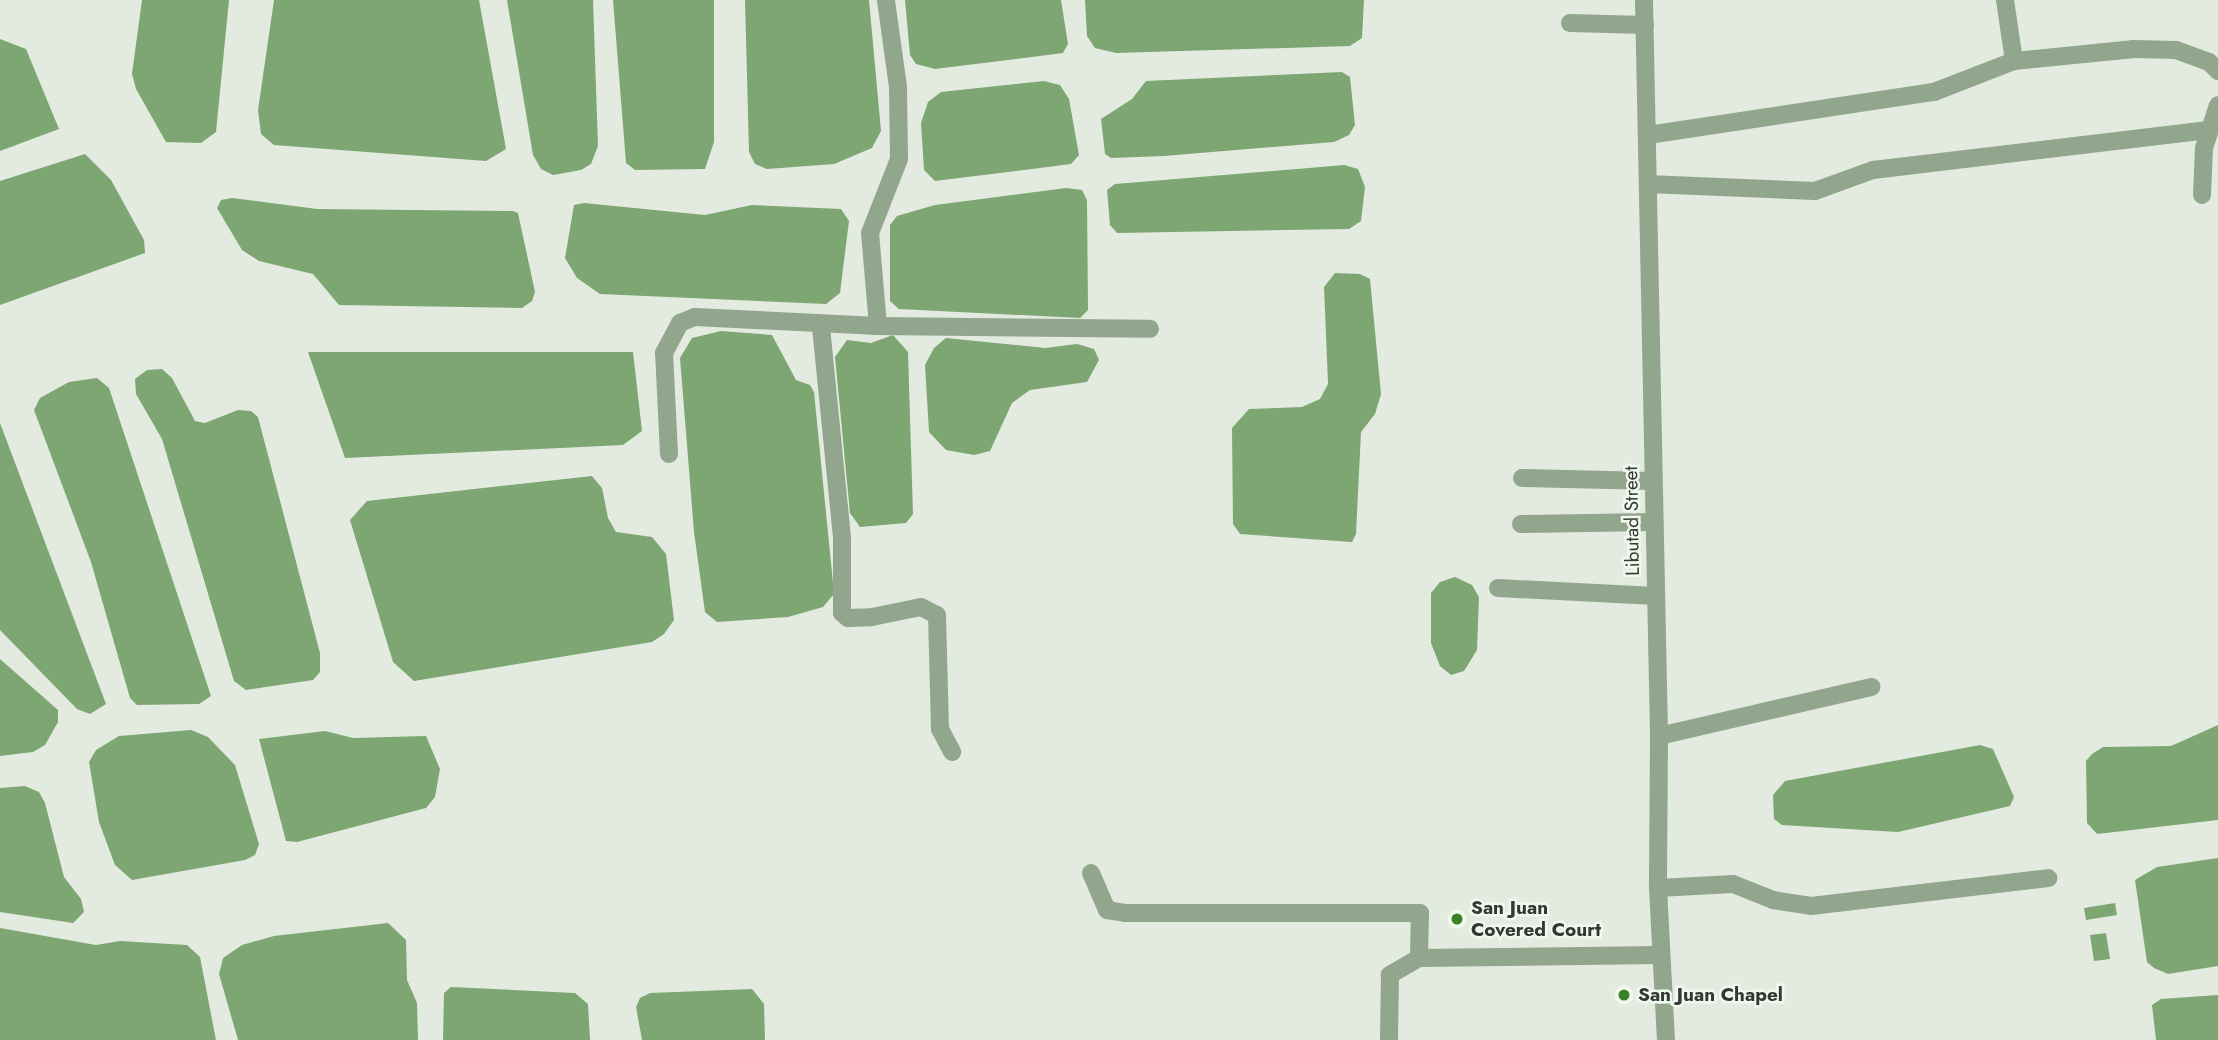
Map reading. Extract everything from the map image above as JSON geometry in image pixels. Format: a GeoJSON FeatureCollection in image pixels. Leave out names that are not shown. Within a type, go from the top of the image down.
{"type":"FeatureCollection","features":[{"type":"Feature","properties":{"kind":"street"},"geometry":{"type":"LineString","coordinates":[[878,326],[870,233],[899,159],[898,88],[886,0]]}},
{"type":"Feature","properties":{"kind":"street","name":"Libutad Street"},"geometry":{"type":"LineString","coordinates":[[1644,0],[1653,522],[1660,736],[1658,888],[1666,1040]]}},
{"type":"Feature","properties":{"kind":"street"},"geometry":{"type":"LineString","coordinates":[[2005,0],[2014,61]]}},
{"type":"Feature","properties":{"kind":"street"},"geometry":{"type":"LineString","coordinates":[[1570,23],[1644,25]]}},
{"type":"Feature","properties":{"kind":"street"},"geometry":{"type":"LineString","coordinates":[[1648,135],[1934,92],[2014,61],[2134,49],[2176,50],[2215,65]]}},
{"type":"Feature","properties":{"kind":"street"},"geometry":{"type":"LineString","coordinates":[[2203,195],[2209,131],[2218,105]]}},
{"type":"Feature","properties":{"kind":"street"},"geometry":{"type":"LineString","coordinates":[[1648,184],[1815,191],[1873,170],[2209,131]]}},
{"type":"Feature","properties":{"kind":"street"},"geometry":{"type":"LineString","coordinates":[[669,454],[664,353],[680,323],[695,317],[821,327],[1150,329]]}},
{"type":"Feature","properties":{"kind":"street"},"geometry":{"type":"LineString","coordinates":[[821,327],[842,539],[842,613],[848,618],[872,617],[921,607],[937,615],[940,729],[952,752]]}},
{"type":"Feature","properties":{"kind":"street"},"geometry":{"type":"LineString","coordinates":[[1522,478],[1653,481]]}},
{"type":"Feature","properties":{"kind":"street"},"geometry":{"type":"LineString","coordinates":[[1521,524],[1653,522]]}},
{"type":"Feature","properties":{"kind":"street"},"geometry":{"type":"LineString","coordinates":[[1498,588],[1655,596]]}},
{"type":"Feature","properties":{"kind":"street"},"geometry":{"type":"LineString","coordinates":[[1660,736],[1871,687]]}},
{"type":"Feature","properties":{"kind":"street"},"geometry":{"type":"LineString","coordinates":[[1091,873],[1107,910],[1125,913],[1420,913],[1419,958]]}},
{"type":"Feature","properties":{"kind":"street"},"geometry":{"type":"LineString","coordinates":[[1658,888],[1733,884],[1773,900],[1811,906],[2048,878]]}},
{"type":"Feature","properties":{"kind":"street"},"geometry":{"type":"LineString","coordinates":[[1389,1040],[1390,975],[1419,958],[1661,955]]}},
{"type":"Feature","properties":{"kind":"shaded area"},"geometry":{"type":"Polygon","coordinates":[[[142,0],[229,0],[216,132],[201,143],[166,142],[136,89],[132,74],[142,0]]]}},
{"type":"Feature","properties":{"kind":"shaded area"},"geometry":{"type":"Polygon","coordinates":[[[274,0],[479,0],[506,149],[486,161],[274,145],[261,134],[258,110],[274,0]]]}},
{"type":"Feature","properties":{"kind":"shaded area"},"geometry":{"type":"Polygon","coordinates":[[[507,0],[593,0],[598,146],[591,164],[581,170],[553,175],[541,169],[533,155],[507,0]]]}},
{"type":"Feature","properties":{"kind":"shaded area"},"geometry":{"type":"Polygon","coordinates":[[[613,0],[714,0],[714,142],[705,169],[635,170],[626,163],[613,0]]]}},
{"type":"Feature","properties":{"kind":"shaded area"},"geometry":{"type":"Polygon","coordinates":[[[745,0],[869,0],[881,131],[872,148],[834,164],[767,169],[755,164],[749,152],[745,0]]]}},
{"type":"Feature","properties":{"kind":"shaded area"},"geometry":{"type":"Polygon","coordinates":[[[905,0],[1061,0],[1068,44],[1063,53],[935,69],[916,64],[910,55],[905,0]]]}},
{"type":"Feature","properties":{"kind":"shaded area"},"geometry":{"type":"Polygon","coordinates":[[[1085,0],[1364,0],[1362,38],[1350,46],[1116,53],[1095,48],[1087,36],[1085,0]]]}},
{"type":"Feature","properties":{"kind":"shaded area"},"geometry":{"type":"Polygon","coordinates":[[[0,39],[26,49],[59,129],[0,151],[0,39]]]}},
{"type":"Feature","properties":{"kind":"shaded area"},"geometry":{"type":"Polygon","coordinates":[[[1342,72],[1350,77],[1355,125],[1349,135],[1334,142],[1164,156],[1111,158],[1105,154],[1101,119],[1132,99],[1146,81],[1342,72]]]}},
{"type":"Feature","properties":{"kind":"shaded area"},"geometry":{"type":"Polygon","coordinates":[[[1044,81],[1060,85],[1069,99],[1079,155],[1071,164],[935,181],[924,170],[921,123],[928,102],[941,92],[1044,81]]]}},
{"type":"Feature","properties":{"kind":"shaded area"},"geometry":{"type":"Polygon","coordinates":[[[85,154],[111,180],[144,240],[145,253],[0,305],[0,181],[85,154]]]}},
{"type":"Feature","properties":{"kind":"shaded area"},"geometry":{"type":"Polygon","coordinates":[[[1344,165],[1358,169],[1365,187],[1361,221],[1349,229],[1117,233],[1110,225],[1107,190],[1115,184],[1344,165]]]}},
{"type":"Feature","properties":{"kind":"shaded area"},"geometry":{"type":"Polygon","coordinates":[[[1066,188],[1082,190],[1087,200],[1088,310],[1080,318],[899,309],[890,301],[890,225],[897,216],[935,205],[1066,188]]]}},
{"type":"Feature","properties":{"kind":"shaded area"},"geometry":{"type":"Polygon","coordinates":[[[232,198],[317,209],[513,211],[518,213],[535,292],[532,301],[522,308],[339,305],[313,274],[259,261],[242,250],[217,208],[221,200],[232,198]]]}},
{"type":"Feature","properties":{"kind":"shaded area"},"geometry":{"type":"Polygon","coordinates":[[[584,203],[705,215],[752,205],[841,209],[849,221],[840,293],[826,304],[600,294],[577,278],[565,258],[574,205],[584,203]]]}},
{"type":"Feature","properties":{"kind":"shaded area"},"geometry":{"type":"Polygon","coordinates":[[[1335,273],[1360,274],[1370,279],[1381,394],[1375,414],[1361,432],[1356,534],[1352,542],[1240,534],[1233,524],[1232,428],[1249,409],[1302,407],[1320,399],[1328,384],[1324,287],[1335,273]]]}},
{"type":"Feature","properties":{"kind":"shaded area"},"geometry":{"type":"Polygon","coordinates":[[[721,331],[772,335],[796,380],[810,385],[814,392],[834,594],[823,607],[788,617],[717,622],[705,612],[694,532],[680,358],[692,338],[721,331]]]}},
{"type":"Feature","properties":{"kind":"shaded area"},"geometry":{"type":"Polygon","coordinates":[[[893,335],[908,352],[913,514],[906,523],[860,527],[850,513],[835,357],[847,340],[871,343],[893,335]]]}},
{"type":"Feature","properties":{"kind":"shaded area"},"geometry":{"type":"Polygon","coordinates":[[[946,338],[1045,348],[1077,344],[1094,349],[1099,360],[1087,382],[1030,390],[1012,403],[990,451],[974,455],[946,450],[929,432],[925,365],[934,348],[946,338]]]}},
{"type":"Feature","properties":{"kind":"shaded area"},"geometry":{"type":"Polygon","coordinates":[[[308,352],[633,352],[642,431],[623,445],[345,458],[308,352]]]}},
{"type":"Feature","properties":{"kind":"shaded area"},"geometry":{"type":"Polygon","coordinates":[[[162,369],[172,378],[195,421],[205,423],[238,410],[251,411],[258,417],[320,653],[320,672],[313,680],[246,690],[234,681],[162,439],[136,394],[135,379],[147,370],[162,369]]]}},
{"type":"Feature","properties":{"kind":"shaded area"},"geometry":{"type":"Polygon","coordinates":[[[97,378],[109,388],[211,696],[199,704],[137,705],[130,698],[91,562],[34,410],[40,398],[69,382],[97,378]]]}},
{"type":"Feature","properties":{"kind":"shaded area"},"geometry":{"type":"Polygon","coordinates":[[[0,423],[106,704],[90,714],[77,709],[0,630],[0,423]]]}},
{"type":"Feature","properties":{"kind":"shaded area"},"geometry":{"type":"Polygon","coordinates":[[[592,476],[602,488],[608,518],[616,532],[652,537],[666,554],[674,620],[664,634],[652,642],[414,681],[393,662],[350,520],[367,501],[592,476]]]}},
{"type":"Feature","properties":{"kind":"shaded area"},"geometry":{"type":"Polygon","coordinates":[[[1455,577],[1472,585],[1479,597],[1477,650],[1464,671],[1451,675],[1440,666],[1431,643],[1431,593],[1440,582],[1455,577]]]}},
{"type":"Feature","properties":{"kind":"shaded area"},"geometry":{"type":"Polygon","coordinates":[[[0,659],[58,710],[58,722],[45,745],[33,752],[0,756],[0,659]]]}},
{"type":"Feature","properties":{"kind":"shaded area"},"geometry":{"type":"Polygon","coordinates":[[[2218,725],[2218,820],[2097,834],[2087,823],[2086,761],[2092,754],[2103,747],[2171,746],[2218,725]]]}},
{"type":"Feature","properties":{"kind":"shaded area"},"geometry":{"type":"Polygon","coordinates":[[[191,730],[208,737],[235,765],[259,844],[255,855],[245,860],[132,880],[115,865],[99,822],[89,762],[96,750],[119,736],[191,730]]]}},
{"type":"Feature","properties":{"kind":"shaded area"},"geometry":{"type":"Polygon","coordinates":[[[325,731],[353,738],[426,736],[440,769],[435,797],[426,808],[297,842],[286,841],[259,739],[325,731]]]}},
{"type":"Feature","properties":{"kind":"shaded area"},"geometry":{"type":"Polygon","coordinates":[[[1980,745],[1993,749],[2014,797],[2010,806],[1898,832],[1782,825],[1774,819],[1773,795],[1785,781],[1980,745]]]}},
{"type":"Feature","properties":{"kind":"shaded area"},"geometry":{"type":"Polygon","coordinates":[[[25,786],[39,792],[45,803],[64,877],[81,899],[84,912],[73,923],[0,912],[0,788],[25,786]]]}},
{"type":"Feature","properties":{"kind":"shaded area"},"geometry":{"type":"Polygon","coordinates":[[[2218,858],[2218,966],[2168,974],[2154,968],[2147,962],[2135,880],[2157,867],[2218,858]]]}},
{"type":"Feature","properties":{"kind":"shaded area"},"geometry":{"type":"Polygon","coordinates":[[[2115,903],[2117,915],[2086,920],[2084,908],[2115,903]]]}},
{"type":"Feature","properties":{"kind":"shaded area"},"geometry":{"type":"Polygon","coordinates":[[[388,923],[406,940],[407,980],[417,1003],[418,1040],[238,1040],[219,974],[223,958],[242,945],[274,936],[388,923]]]}},
{"type":"Feature","properties":{"kind":"shaded area"},"geometry":{"type":"Polygon","coordinates":[[[0,928],[96,945],[120,941],[187,945],[200,957],[216,1040],[0,1040],[0,928]]]}},
{"type":"Feature","properties":{"kind":"shaded area"},"geometry":{"type":"Polygon","coordinates":[[[2106,933],[2110,959],[2094,961],[2090,935],[2106,933]]]}},
{"type":"Feature","properties":{"kind":"shaded area"},"geometry":{"type":"Polygon","coordinates":[[[451,987],[575,993],[588,1004],[590,1040],[443,1040],[444,993],[451,987]]]}},
{"type":"Feature","properties":{"kind":"shaded area"},"geometry":{"type":"Polygon","coordinates":[[[752,989],[764,1004],[765,1040],[642,1040],[636,1007],[640,998],[650,993],[752,989]]]}},
{"type":"Feature","properties":{"kind":"shaded area"},"geometry":{"type":"Polygon","coordinates":[[[2218,995],[2218,1040],[2156,1040],[2152,1005],[2161,999],[2218,995]]]}},
{"type":"Feature","properties":{"kind":"place","name":"San Juan Covered Court"},"geometry":{"type":"Point","coordinates":[1457,919]}},
{"type":"Feature","properties":{"kind":"place","name":"San Juan Chapel"},"geometry":{"type":"Point","coordinates":[1624,995]}}]}
